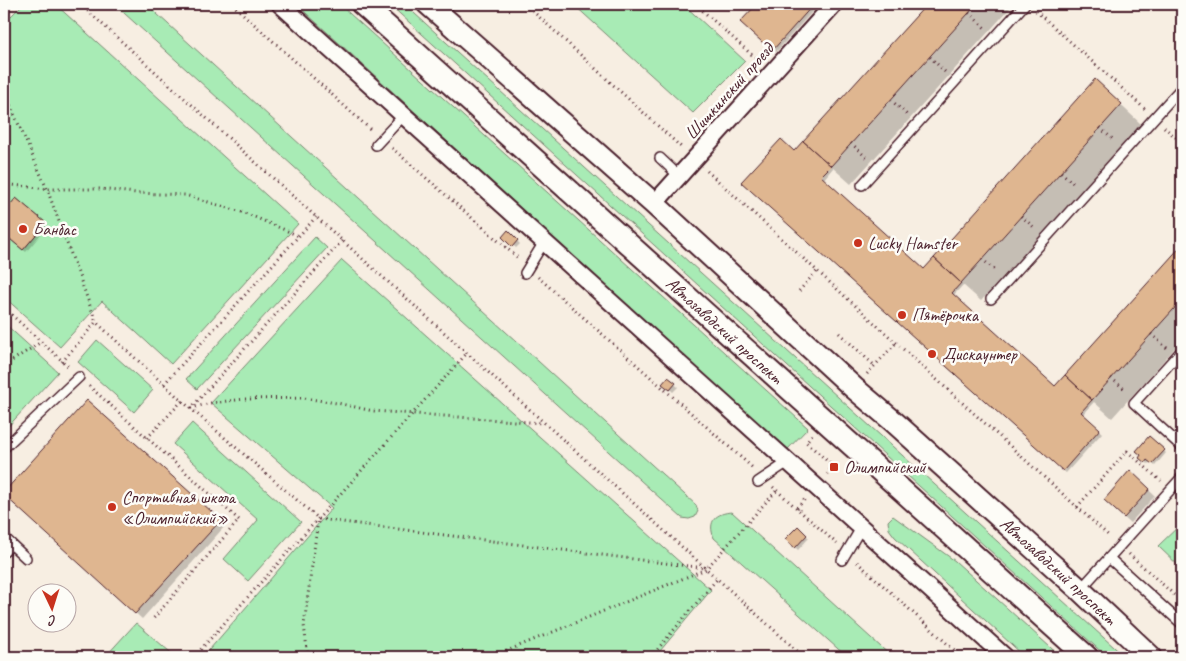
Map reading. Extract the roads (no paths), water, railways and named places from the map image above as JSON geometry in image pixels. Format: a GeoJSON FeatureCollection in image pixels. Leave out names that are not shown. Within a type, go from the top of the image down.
{"type":"FeatureCollection","features":[{"type":"Feature","properties":{"kind":"street","name":"Автозаводский проспект"},"geometry":{"type":"LineString","coordinates":[[362,4],[1088,657]]}},
{"type":"Feature","properties":{"kind":"street","name":"Автозаводский проспект"},"geometry":{"type":"LineString","coordinates":[[428,4],[654,204],[854,388],[1080,590],[1151,657]]}},
{"type":"Feature","properties":{"kind":"street","name":"Шишкинский проезд"},"geometry":{"type":"LineString","coordinates":[[654,204],[687,171],[772,72],[834,4]]}},
{"type":"Feature","properties":{"kind":"street"},"geometry":{"type":"LineString","coordinates":[[286,7],[1005,657]]}},
{"type":"Feature","properties":{"kind":"lane"},"geometry":{"type":"LineString","coordinates":[[862,185],[1025,4]]}},
{"type":"Feature","properties":{"kind":"lane"},"geometry":{"type":"LineString","coordinates":[[991,299],[1182,87]]}},
{"type":"Feature","properties":{"kind":"lane"},"geometry":{"type":"LineString","coordinates":[[379,142],[404,115]]}},
{"type":"Feature","properties":{"kind":"lane"},"geometry":{"type":"LineString","coordinates":[[660,158],[687,171]]}},
{"type":"Feature","properties":{"kind":"lane"},"geometry":{"type":"LineString","coordinates":[[527,270],[544,242]]}},
{"type":"Feature","properties":{"kind":"lane"},"geometry":{"type":"LineString","coordinates":[[1179,354],[1134,404],[1182,446]]}},
{"type":"Feature","properties":{"kind":"lane"},"geometry":{"type":"LineString","coordinates":[[4,448],[79,377]]}},
{"type":"Feature","properties":{"kind":"lane"},"geometry":{"type":"LineString","coordinates":[[761,480],[788,462]]}},
{"type":"Feature","properties":{"kind":"lane"},"geometry":{"type":"LineString","coordinates":[[1080,590],[1182,477]]}},
{"type":"Feature","properties":{"kind":"lane"},"geometry":{"type":"LineString","coordinates":[[844,556],[861,528]]}},
{"type":"Feature","properties":{"kind":"lane"},"geometry":{"type":"LineString","coordinates":[[4,537],[26,558]]}},
{"type":"Feature","properties":{"kind":"lane"},"geometry":{"type":"LineString","coordinates":[[4,552],[11,544]]}},
{"type":"Feature","properties":{"kind":"lane"},"geometry":{"type":"LineString","coordinates":[[1109,558],[1182,624]]}},
{"type":"Feature","properties":{"kind":"place","name":"Банбас"},"geometry":{"type":"Point","coordinates":[23,229]}},
{"type":"Feature","properties":{"kind":"place","name":"Lucky Hamster"},"geometry":{"type":"Point","coordinates":[858,243]}},
{"type":"Feature","properties":{"kind":"place","name":"Пятёрочка"},"geometry":{"type":"Point","coordinates":[902,315]}},
{"type":"Feature","properties":{"kind":"place","name":"Дискаунтер"},"geometry":{"type":"Point","coordinates":[932,354]}},
{"type":"Feature","properties":{"kind":"place","name":"Олимпийский"},"geometry":{"type":"Point","coordinates":[834,467]}},
{"type":"Feature","properties":{"kind":"place","name":"Спортивная школа «Олимпийский»"},"geometry":{"type":"Point","coordinates":[112,507]}}]}
